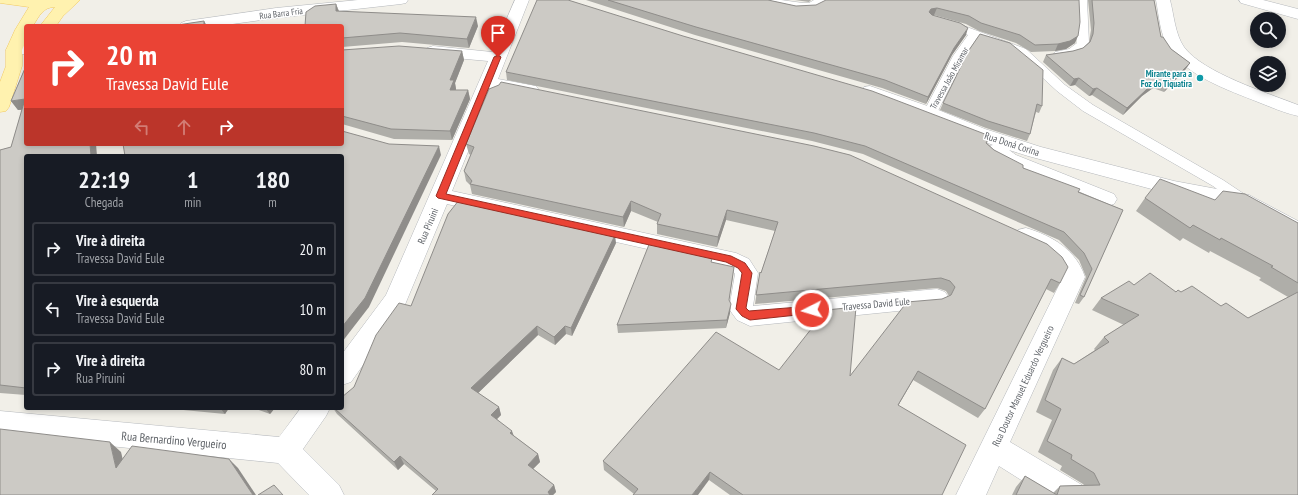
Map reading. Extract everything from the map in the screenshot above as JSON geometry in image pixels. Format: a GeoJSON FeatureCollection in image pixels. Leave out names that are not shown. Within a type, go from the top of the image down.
{"type":"FeatureCollection","features":[{"type":"Feature","properties":{"kind":"main road"},"geometry":{"type":"LineString","coordinates":[[5,0],[27,3],[71,1]]}},
{"type":"Feature","properties":{"kind":"main road"},"geometry":{"type":"LineString","coordinates":[[26,24],[33,12],[46,1]]}},
{"type":"Feature","properties":{"kind":"main road"},"geometry":{"type":"LineString","coordinates":[[50,24],[71,1]]}},
{"type":"Feature","properties":{"kind":"main road"},"geometry":{"type":"LineString","coordinates":[[0,3],[14,14],[23,30],[20,55],[0,107]]}},
{"type":"Feature","properties":{"kind":"street","name":"Rua Barra Fria"},"geometry":{"type":"LineString","coordinates":[[200,24],[278,13],[401,0]]}},
{"type":"Feature","properties":{"kind":"street","name":"Rua Piruini"},"geometry":{"type":"LineString","coordinates":[[344,371],[396,300],[441,196],[522,0]]}},
{"type":"Feature","properties":{"kind":"street"},"geometry":{"type":"LineString","coordinates":[[762,0],[796,7],[810,8],[820,4],[822,0]]}},
{"type":"Feature","properties":{"kind":"street"},"geometry":{"type":"LineString","coordinates":[[1163,0],[1172,37],[1180,52],[1196,66],[1220,78],[1298,111]]}},
{"type":"Feature","properties":{"kind":"street"},"geometry":{"type":"LineString","coordinates":[[1246,0],[1298,14]]}},
{"type":"Feature","properties":{"kind":"street"},"geometry":{"type":"LineString","coordinates":[[415,49],[498,57]]}},
{"type":"Feature","properties":{"kind":"street"},"geometry":{"type":"LineString","coordinates":[[488,82],[549,94]]}},
{"type":"Feature","properties":{"kind":"street","name":"Rua Doná Corina"},"geometry":{"type":"LineString","coordinates":[[854,87],[930,113],[978,133],[1035,152],[1174,188],[1242,200],[1298,231]]}},
{"type":"Feature","properties":{"kind":"street"},"geometry":{"type":"LineString","coordinates":[[978,133],[997,151],[1010,159],[1107,199]]}},
{"type":"Feature","properties":{"kind":"street"},"geometry":{"type":"LineString","coordinates":[[438,148],[460,148]]}},
{"type":"Feature","properties":{"kind":"street","name":"Travessa David Eule"},"geometry":{"type":"LineString","coordinates":[[441,196],[728,259],[741,265],[747,273],[741,309],[745,314],[750,316],[937,298]]}},
{"type":"Feature","properties":{"kind":"street","name":"Rua Doutor Manuel Eduardo Vergueiro"},"geometry":{"type":"LineString","coordinates":[[971,495],[1074,278],[1072,268],[1056,251],[1008,228]]}},
{"type":"Feature","properties":{"kind":"street"},"geometry":{"type":"LineString","coordinates":[[316,410],[285,451],[329,495]]}},
{"type":"Feature","properties":{"kind":"street","name":"Rua Bernardino Vergueiro"},"geometry":{"type":"LineString","coordinates":[[0,423],[285,451]]}},
{"type":"Feature","properties":{"kind":"street"},"geometry":{"type":"LineString","coordinates":[[994,448],[1072,495]]}},
{"type":"Feature","properties":{"kind":"lane"},"geometry":{"type":"LineString","coordinates":[[1030,58],[1073,53],[1080,49],[1083,43],[1084,34],[1082,0]]}},
{"type":"Feature","properties":{"kind":"lane"},"geometry":{"type":"LineString","coordinates":[[934,19],[962,27],[974,34],[1012,46],[1030,58],[1061,88],[1088,108],[1218,183],[1242,200]]}},
{"type":"Feature","properties":{"kind":"lane","name":"Travessa João Miramar"},"geometry":{"type":"LineString","coordinates":[[930,113],[959,56],[974,34]]}},
{"type":"Feature","properties":{"kind":"building"},"geometry":{"type":"Polygon","coordinates":[[[537,0],[568,0],[683,36],[872,91],[990,136],[986,143],[994,150],[1023,165],[1023,168],[1080,189],[1078,192],[1123,210],[1084,297],[1080,295],[1092,269],[1084,253],[1064,232],[865,146],[814,133],[506,72],[537,0]]]}},
{"type":"Feature","properties":{"kind":"building"},"geometry":{"type":"Polygon","coordinates":[[[608,0],[768,0],[796,6],[816,5],[826,0],[1079,0],[1080,22],[1078,36],[1070,41],[1058,44],[1035,45],[1020,35],[981,23],[969,16],[937,8],[931,9],[929,12],[932,15],[960,23],[968,28],[954,48],[928,97],[885,80],[696,27],[608,0]]]}},
{"type":"Feature","properties":{"kind":"building"},"geometry":{"type":"Polygon","coordinates":[[[1092,0],[1154,0],[1161,37],[1163,37],[1171,49],[1190,63],[1168,85],[1158,81],[1127,108],[1097,88],[1093,89],[1079,78],[1074,79],[1046,55],[1073,51],[1083,48],[1090,42],[1093,34],[1094,23],[1092,0]]]}},
{"type":"Feature","properties":{"kind":"building"},"geometry":{"type":"Polygon","coordinates":[[[336,4],[336,11],[476,17],[467,39],[400,33],[344,38],[344,24],[305,24],[306,12],[315,6],[336,4]]]}},
{"type":"Feature","properties":{"kind":"building"},"geometry":{"type":"Polygon","coordinates":[[[204,21],[204,24],[184,24],[204,21]]]}},
{"type":"Feature","properties":{"kind":"building"},"geometry":{"type":"Polygon","coordinates":[[[980,34],[1010,43],[1043,70],[1042,106],[1037,104],[1030,134],[988,121],[943,103],[969,50],[980,34]]]}},
{"type":"Feature","properties":{"kind":"building"},"geometry":{"type":"Polygon","coordinates":[[[399,46],[462,51],[450,80],[454,80],[450,90],[468,90],[450,131],[391,129],[344,117],[344,50],[399,46]]]}},
{"type":"Feature","properties":{"kind":"building"},"geometry":{"type":"Polygon","coordinates":[[[24,71],[24,99],[11,101],[24,71]]]}},
{"type":"Feature","properties":{"kind":"building"},"geometry":{"type":"Polygon","coordinates":[[[501,82],[814,146],[850,155],[1047,244],[1062,257],[1068,267],[1060,283],[1051,279],[985,409],[918,371],[898,405],[966,445],[942,495],[743,495],[710,472],[692,495],[633,495],[638,489],[603,461],[716,332],[779,370],[826,310],[856,307],[850,376],[907,302],[942,299],[951,295],[955,287],[950,281],[941,278],[756,295],[760,272],[761,273],[778,222],[727,210],[718,237],[657,224],[661,214],[631,201],[623,217],[470,184],[472,181],[464,171],[474,147],[466,144],[489,89],[499,85],[501,82]]]}},
{"type":"Feature","properties":{"kind":"building"},"geometry":{"type":"Polygon","coordinates":[[[24,102],[24,146],[90,146],[91,154],[24,154],[24,388],[0,385],[0,150],[11,147],[24,102]]]}},
{"type":"Feature","properties":{"kind":"building"},"geometry":{"type":"Polygon","coordinates":[[[344,132],[389,144],[439,146],[365,298],[344,324],[344,154],[125,154],[123,146],[344,146],[344,132]]]}},
{"type":"Feature","properties":{"kind":"building"},"geometry":{"type":"Polygon","coordinates":[[[1160,179],[1215,200],[1223,191],[1245,194],[1298,223],[1298,283],[1271,267],[1273,266],[1221,238],[1220,240],[1193,225],[1190,228],[1145,198],[1160,179]]]}},
{"type":"Feature","properties":{"kind":"building"},"geometry":{"type":"Polygon","coordinates":[[[459,200],[615,235],[571,328],[565,326],[554,337],[537,326],[471,388],[499,407],[491,415],[512,431],[510,433],[538,454],[528,465],[554,485],[548,492],[550,495],[432,495],[438,489],[400,456],[394,462],[336,410],[344,410],[344,395],[354,387],[376,335],[399,303],[411,306],[448,214],[459,200]]]}},
{"type":"Feature","properties":{"kind":"building"},"geometry":{"type":"Polygon","coordinates":[[[650,242],[713,256],[711,262],[734,267],[729,300],[731,304],[727,320],[617,325],[650,242]]]}},
{"type":"Feature","properties":{"kind":"building"},"geometry":{"type":"Polygon","coordinates":[[[1150,273],[1176,292],[1178,290],[1181,292],[1192,286],[1221,306],[1226,303],[1248,318],[1298,292],[1298,495],[1057,495],[1060,486],[1100,485],[1094,473],[1071,459],[1072,455],[1047,441],[1061,409],[1045,400],[1062,358],[1074,364],[1109,342],[1104,337],[1139,315],[1101,298],[1129,281],[1134,285],[1150,273]]]}},
{"type":"Feature","properties":{"kind":"building"},"geometry":{"type":"Polygon","coordinates":[[[0,429],[110,442],[116,468],[132,446],[229,459],[253,495],[0,495],[0,429]]]}},
{"type":"Feature","properties":{"kind":"building"},"geometry":{"type":"Polygon","coordinates":[[[1025,476],[1057,495],[1016,495],[1025,476]]]}},
{"type":"Feature","properties":{"kind":"building"},"geometry":{"type":"Polygon","coordinates":[[[274,485],[283,495],[258,495],[274,485]]]}},
{"type":"Feature","properties":{"kind":"place","name":"Mirante para a Foz do Tiquatira"},"geometry":{"type":"Point","coordinates":[1200,78]}},
{"type":"Feature","properties":{"kind":"route"},"geometry":{"type":"LineString","coordinates":[[498,57],[441,196],[728,259],[741,265],[747,273],[741,309],[745,314],[750,316],[812,310]]}}]}
